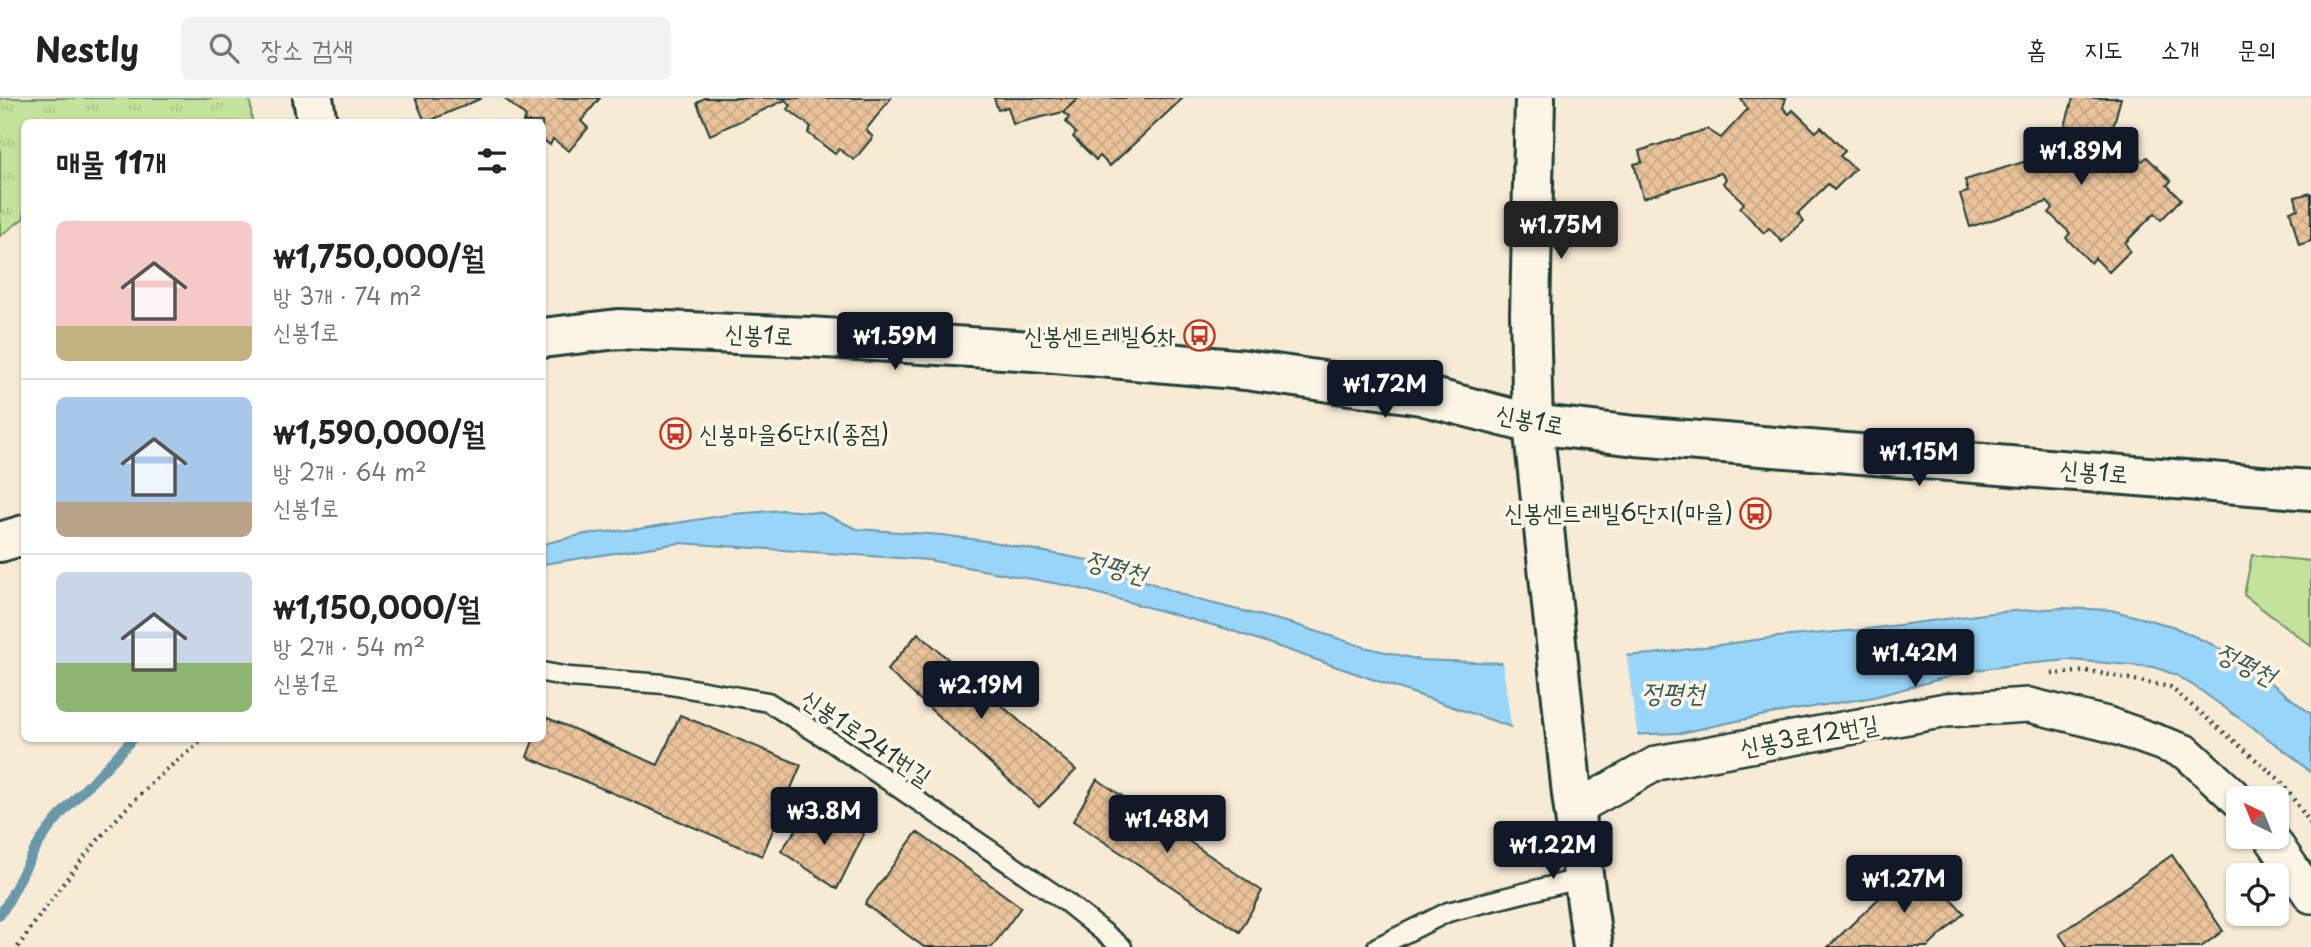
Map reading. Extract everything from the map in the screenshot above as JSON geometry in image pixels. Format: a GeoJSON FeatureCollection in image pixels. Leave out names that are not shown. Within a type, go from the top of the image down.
{"type":"FeatureCollection","features":[{"type":"Feature","properties":{"kind":"street"},"geometry":{"type":"LineString","coordinates":[[313,98],[316,119]]}},
{"type":"Feature","properties":{"kind":"street"},"geometry":{"type":"LineString","coordinates":[[1535,98],[1530,315],[1533,425],[1574,801],[1593,947]]}},
{"type":"Feature","properties":{"kind":"street","name":"신봉1로"},"geometry":{"type":"LineString","coordinates":[[546,338],[618,329],[822,338],[1100,357],[1246,370],[1421,394],[1533,425],[1636,436],[2311,490]]}},
{"type":"Feature","properties":{"kind":"street"},"geometry":{"type":"LineString","coordinates":[[0,542],[21,537]]}},
{"type":"Feature","properties":{"kind":"street","name":"신봉3로12번길"},"geometry":{"type":"LineString","coordinates":[[1574,801],[1657,763],[1946,710],[2029,705],[2108,724],[2186,752],[2226,789]]}},
{"type":"Feature","properties":{"kind":"street"},"geometry":{"type":"LineString","coordinates":[[2279,849],[2311,896]]}},
{"type":"Feature","properties":{"kind":"lane","name":"신봉1로241번길"},"geometry":{"type":"LineString","coordinates":[[546,673],[664,684],[768,702],[830,741],[1066,902],[1122,947]]}},
{"type":"Feature","properties":{"kind":"lane"},"geometry":{"type":"LineString","coordinates":[[1377,947],[1448,912],[1583,878]]}},
{"type":"Feature","properties":{"kind":"path"},"geometry":{"type":"LineString","coordinates":[[18,947],[61,884],[137,796],[201,742]]}},
{"type":"Feature","properties":{"kind":"green space"},"geometry":{"type":"Polygon","coordinates":[[[0,98],[250,98],[252,119],[21,119],[21,220],[0,236],[0,98]]]}},
{"type":"Feature","properties":{"kind":"green space"},"geometry":{"type":"Polygon","coordinates":[[[2252,555],[2311,561],[2311,646],[2244,595],[2252,555]]]}},
{"type":"Feature","properties":{"kind":"water","name":"정평천"},"geometry":{"type":"Polygon","coordinates":[[[783,510],[822,513],[857,529],[942,535],[1087,560],[1195,599],[1294,624],[1364,647],[1420,660],[1503,663],[1653,654],[2000,612],[2062,608],[2111,610],[2172,626],[2213,645],[2257,672],[2311,714],[2311,773],[2296,759],[2200,690],[2176,675],[2154,667],[2070,660],[2013,665],[1970,671],[1874,697],[1770,714],[1681,733],[1543,738],[1227,629],[1070,586],[928,560],[680,543],[546,564],[546,543],[585,534],[638,529],[733,514],[783,510]]]}},
{"type":"Feature","properties":{"kind":"pier"},"geometry":{"type":"Polygon","coordinates":[[[1626,652],[1638,739],[1543,741],[1512,731],[1502,660],[1626,652]]]}},
{"type":"Feature","properties":{"kind":"building"},"geometry":{"type":"Polygon","coordinates":[[[415,98],[482,98],[434,119],[424,119],[415,98]]]}},
{"type":"Feature","properties":{"kind":"building"},"geometry":{"type":"Polygon","coordinates":[[[504,98],[600,98],[581,121],[588,128],[569,151],[553,139],[550,145],[546,142],[546,119],[525,119],[526,117],[504,98]]]}},
{"type":"Feature","properties":{"kind":"building"},"geometry":{"type":"Polygon","coordinates":[[[704,98],[891,98],[866,130],[873,137],[854,160],[839,149],[835,154],[808,133],[811,127],[788,109],[791,105],[785,100],[710,135],[697,103],[704,98]]]}},
{"type":"Feature","properties":{"kind":"building"},"geometry":{"type":"Polygon","coordinates":[[[994,98],[1079,98],[1063,112],[1013,124],[1008,107],[998,110],[994,98]]]}},
{"type":"Feature","properties":{"kind":"building"},"geometry":{"type":"Polygon","coordinates":[[[1079,98],[1183,98],[1110,166],[1100,156],[1096,160],[1073,137],[1076,133],[1066,122],[1069,117],[1063,112],[1079,98]]]}},
{"type":"Feature","properties":{"kind":"building"},"geometry":{"type":"Polygon","coordinates":[[[1740,98],[1786,98],[1783,108],[1789,114],[1793,110],[1816,132],[1821,127],[1845,151],[1840,156],[1855,169],[1834,190],[1828,184],[1798,213],[1804,221],[1782,242],[1769,228],[1764,233],[1740,208],[1744,203],[1723,183],[1726,179],[1721,173],[1643,198],[1634,164],[1642,162],[1639,151],[1707,129],[1721,138],[1748,109],[1740,98]]]}},
{"type":"Feature","properties":{"kind":"building"},"geometry":{"type":"Polygon","coordinates":[[[2073,98],[2121,98],[2110,138],[2116,144],[2119,140],[2142,161],[2147,157],[2171,181],[2167,185],[2181,199],[2161,220],[2155,213],[2125,243],[2130,251],[2109,272],[2095,258],[2091,263],[2066,238],[2070,233],[2049,213],[2053,208],[2047,202],[1970,227],[1960,194],[1968,192],[1965,180],[2033,159],[2047,168],[2074,139],[2065,126],[2073,98]]]}},
{"type":"Feature","properties":{"kind":"building"},"geometry":{"type":"Polygon","coordinates":[[[2311,193],[2311,241],[2299,245],[2290,211],[2298,209],[2295,197],[2311,193]]]}},
{"type":"Feature","properties":{"kind":"building"},"geometry":{"type":"Polygon","coordinates":[[[918,633],[1076,770],[1039,807],[887,670],[918,633]]]}},
{"type":"Feature","properties":{"kind":"building"},"geometry":{"type":"Polygon","coordinates":[[[680,715],[801,765],[762,856],[527,757],[533,742],[546,742],[546,717],[658,765],[680,715]]]}},
{"type":"Feature","properties":{"kind":"building"},"geometry":{"type":"Polygon","coordinates":[[[1097,779],[1262,891],[1240,932],[1073,821],[1097,779]]]}},
{"type":"Feature","properties":{"kind":"building"},"geometry":{"type":"Polygon","coordinates":[[[805,817],[831,817],[864,834],[837,889],[781,851],[805,817]]]}},
{"type":"Feature","properties":{"kind":"building"},"geometry":{"type":"Polygon","coordinates":[[[917,832],[1021,907],[992,947],[924,947],[865,904],[917,832]]]}},
{"type":"Feature","properties":{"kind":"building"},"geometry":{"type":"Polygon","coordinates":[[[2172,855],[2223,931],[2201,947],[2068,947],[2059,934],[2172,855]]]}},
{"type":"Feature","properties":{"kind":"building"},"geometry":{"type":"Polygon","coordinates":[[[1917,862],[1964,913],[1928,947],[1828,947],[1917,862]]]}},
{"type":"Feature","properties":{"kind":"waterway","name":"정평천"},"geometry":{"type":"LineString","coordinates":[[0,915],[46,833],[129,742]]}},
{"type":"Feature","properties":{"kind":"place","name":"신봉센트레빌6차"},"geometry":{"type":"Point","coordinates":[1199,336]}},
{"type":"Feature","properties":{"kind":"place","name":"신봉마을6단지(종점)"},"geometry":{"type":"Point","coordinates":[676,434]}},
{"type":"Feature","properties":{"kind":"place","name":"신봉센트레빌6단지(마을)"},"geometry":{"type":"Point","coordinates":[1756,513]}}]}
